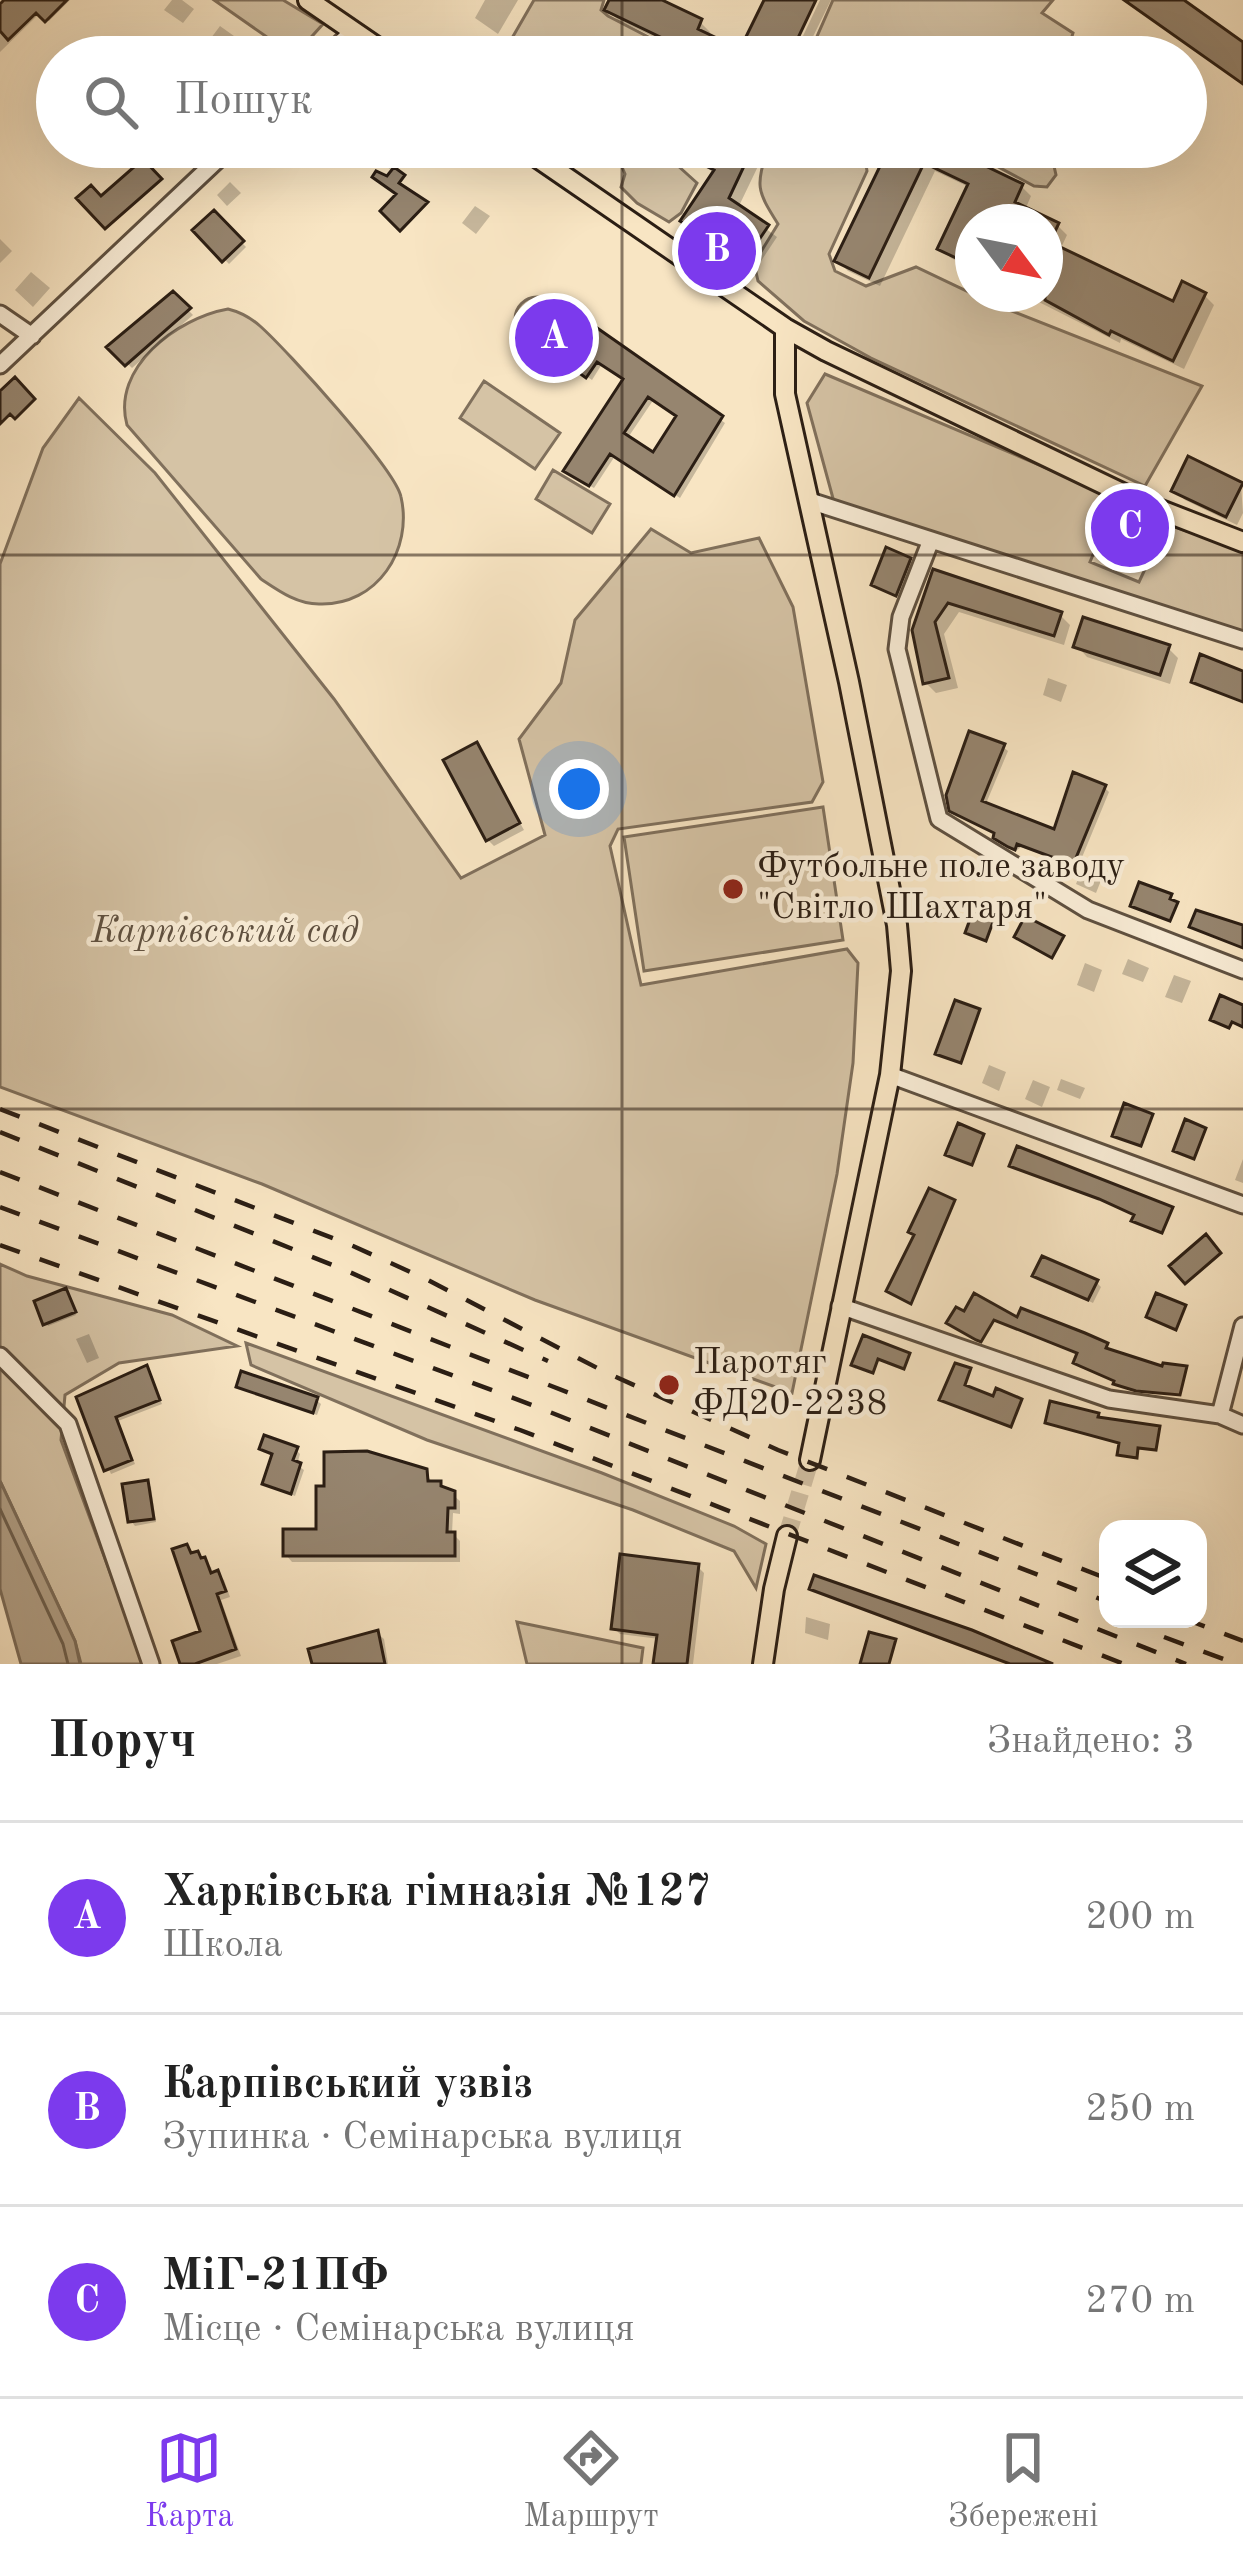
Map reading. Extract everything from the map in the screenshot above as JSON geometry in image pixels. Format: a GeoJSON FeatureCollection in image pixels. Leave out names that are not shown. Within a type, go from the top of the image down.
{"type":"FeatureCollection","features":[{"type":"Feature","properties":{"kind":"main road"},"geometry":{"type":"LineString","coordinates":[[316,2],[360,36]]}},
{"type":"Feature","properties":{"kind":"main road"},"geometry":{"type":"LineString","coordinates":[[553,168],[785,328],[1125,494],[1243,542]]}},
{"type":"Feature","properties":{"kind":"main road"},"geometry":{"type":"LineString","coordinates":[[785,328],[785,394],[897,925],[901,971],[890,1075],[810,1460]]}},
{"type":"Feature","properties":{"kind":"main road"},"geometry":{"type":"LineString","coordinates":[[763,1664],[787,1535]]}},
{"type":"Feature","properties":{"kind":"street"},"geometry":{"type":"LineString","coordinates":[[348,36],[353,31]]}},
{"type":"Feature","properties":{"kind":"street"},"geometry":{"type":"LineString","coordinates":[[0,365],[209,168]]}},
{"type":"Feature","properties":{"kind":"street"},"geometry":{"type":"LineString","coordinates":[[0,314],[32,336]]}},
{"type":"Feature","properties":{"kind":"street"},"geometry":{"type":"LineString","coordinates":[[810,502],[1243,640]]}},
{"type":"Feature","properties":{"kind":"street"},"geometry":{"type":"LineString","coordinates":[[931,540],[901,617],[897,649],[939,819],[1088,910],[1243,970]]}},
{"type":"Feature","properties":{"kind":"street"},"geometry":{"type":"LineString","coordinates":[[890,1075],[1243,1205]]}},
{"type":"Feature","properties":{"kind":"street"},"geometry":{"type":"LineString","coordinates":[[840,1306],[1109,1399],[1220,1415],[1243,1425]]}},
{"type":"Feature","properties":{"kind":"street"},"geometry":{"type":"LineString","coordinates":[[1220,1415],[1243,1326]]}},
{"type":"Feature","properties":{"kind":"street"},"geometry":{"type":"LineString","coordinates":[[0,1357],[68,1424],[151,1664]]}},
{"type":"Feature","properties":{"kind":"green space"},"geometry":{"type":"Polygon","coordinates":[[[214,0],[283,0],[323,24],[312,36],[265,36],[214,0]]]}},
{"type":"Feature","properties":{"kind":"green space"},"geometry":{"type":"Polygon","coordinates":[[[534,0],[604,0],[601,10],[608,16],[647,36],[513,36],[534,0]]]}},
{"type":"Feature","properties":{"kind":"green space"},"geometry":{"type":"Polygon","coordinates":[[[833,0],[1053,0],[1042,13],[1073,33],[1072,36],[817,36],[833,0]]]}},
{"type":"Feature","properties":{"kind":"green space"},"geometry":{"type":"Polygon","coordinates":[[[622,168],[680,168],[697,183],[681,213],[669,222],[621,187],[622,168]]]}},
{"type":"Feature","properties":{"kind":"green space"},"geometry":{"type":"Polygon","coordinates":[[[762,168],[867,168],[829,254],[835,271],[866,286],[916,267],[955,286],[955,312],[1014,312],[1202,386],[1145,486],[871,358],[804,321],[758,281],[754,263],[778,224],[760,187],[762,168]]]}},
{"type":"Feature","properties":{"kind":"green space"},"geometry":{"type":"Polygon","coordinates":[[[1000,168],[1054,168],[1056,175],[1047,187],[1034,186],[1000,168]]]}},
{"type":"Feature","properties":{"kind":"green space"},"geometry":{"type":"Polygon","coordinates":[[[537,297],[553,303],[559,319],[553,335],[537,341],[521,335],[515,319],[521,303],[537,297]]]}},
{"type":"Feature","properties":{"kind":"green space"},"geometry":{"type":"Polygon","coordinates":[[[228,309],[257,323],[292,359],[395,483],[401,497],[402,536],[387,571],[358,595],[340,602],[311,603],[288,596],[261,579],[127,425],[129,384],[152,349],[188,323],[228,309]]]}},
{"type":"Feature","properties":{"kind":"green space"},"geometry":{"type":"Polygon","coordinates":[[[825,374],[1117,498],[1090,562],[1139,582],[1166,524],[1243,550],[1243,634],[834,502],[807,403],[825,374]]]}},
{"type":"Feature","properties":{"kind":"green space"},"geometry":{"type":"Polygon","coordinates":[[[484,381],[560,433],[535,469],[460,418],[484,381]]]}},
{"type":"Feature","properties":{"kind":"green space","name":"Карпівський сад"},"geometry":{"type":"Polygon","coordinates":[[[79,398],[155,473],[334,699],[461,878],[545,835],[519,739],[561,683],[575,620],[651,529],[691,553],[759,538],[793,607],[823,782],[812,802],[618,829],[610,846],[641,985],[847,949],[858,963],[853,1063],[837,1174],[792,1393],[535,1300],[262,1184],[0,1087],[0,564],[43,448],[79,398]]]}},
{"type":"Feature","properties":{"kind":"green space"},"geometry":{"type":"Polygon","coordinates":[[[553,470],[610,504],[592,533],[536,499],[553,470]]]}},
{"type":"Feature","properties":{"kind":"green space","name":"Футбольне поле заводу \"Світло Шахтаря\""},"geometry":{"type":"Polygon","coordinates":[[[823,807],[843,940],[644,971],[624,837],[823,807]]]}},
{"type":"Feature","properties":{"kind":"green space"},"geometry":{"type":"Polygon","coordinates":[[[0,1264],[27,1276],[172,1315],[237,1346],[119,1363],[65,1395],[61,1440],[144,1664],[81,1664],[75,1641],[0,1481],[0,1264]]]}},
{"type":"Feature","properties":{"kind":"green space"},"geometry":{"type":"Polygon","coordinates":[[[246,1343],[734,1526],[766,1544],[756,1588],[734,1551],[633,1510],[427,1440],[251,1365],[246,1343]]]}},
{"type":"Feature","properties":{"kind":"green space"},"geometry":{"type":"Polygon","coordinates":[[[517,1622],[643,1648],[641,1664],[527,1664],[517,1622]]]}},
{"type":"Feature","properties":{"kind":"water"},"geometry":{"type":"Polygon","coordinates":[[[0,1481],[75,1641],[80,1664],[21,1664],[0,1589],[0,1481]]]}},
{"type":"Feature","properties":{"kind":"building"},"geometry":{"type":"Polygon","coordinates":[[[4,0],[67,0],[45,22],[36,13],[8,40],[0,31],[4,0]]]}},
{"type":"Feature","properties":{"kind":"building"},"geometry":{"type":"Polygon","coordinates":[[[609,0],[662,0],[702,19],[698,29],[713,36],[658,36],[604,10],[609,0]]]}},
{"type":"Feature","properties":{"kind":"building"},"geometry":{"type":"Polygon","coordinates":[[[764,0],[816,0],[799,36],[746,36],[764,0]]]}},
{"type":"Feature","properties":{"kind":"building"},"geometry":{"type":"Polygon","coordinates":[[[1124,0],[1184,0],[1243,42],[1243,84],[1207,59],[1207,36],[1175,36],[1124,0]]]}},
{"type":"Feature","properties":{"kind":"building"},"geometry":{"type":"Polygon","coordinates":[[[133,168],[152,168],[162,179],[105,229],[76,198],[91,185],[101,196],[133,168]]]}},
{"type":"Feature","properties":{"kind":"building"},"geometry":{"type":"Polygon","coordinates":[[[395,168],[405,175],[399,183],[428,202],[400,231],[380,211],[396,194],[372,177],[376,171],[387,176],[395,168]]]}},
{"type":"Feature","properties":{"kind":"building"},"geometry":{"type":"Polygon","coordinates":[[[710,168],[743,168],[729,198],[769,225],[744,262],[680,221],[714,170],[710,168]]]}},
{"type":"Feature","properties":{"kind":"building"},"geometry":{"type":"Polygon","coordinates":[[[879,168],[922,168],[869,278],[834,261],[879,168]]]}},
{"type":"Feature","properties":{"kind":"building"},"geometry":{"type":"Polygon","coordinates":[[[934,168],[990,168],[1023,184],[1015,202],[1019,204],[958,204],[968,184],[934,168]]]}},
{"type":"Feature","properties":{"kind":"building"},"geometry":{"type":"Polygon","coordinates":[[[214,210],[244,241],[222,262],[192,230],[214,210]]]}},
{"type":"Feature","properties":{"kind":"building"},"geometry":{"type":"Polygon","coordinates":[[[955,211],[955,258],[937,249],[955,211]]]}},
{"type":"Feature","properties":{"kind":"building"},"geometry":{"type":"Polygon","coordinates":[[[1063,248],[1173,301],[1182,281],[1206,293],[1173,361],[1111,331],[1109,335],[1063,310],[1063,248]]]}},
{"type":"Feature","properties":{"kind":"building"},"geometry":{"type":"Polygon","coordinates":[[[173,291],[191,308],[125,366],[106,347],[173,291]]]}},
{"type":"Feature","properties":{"kind":"building"},"geometry":{"type":"Polygon","coordinates":[[[580,316],[723,416],[674,496],[610,454],[589,486],[563,471],[623,379],[597,362],[586,378],[554,355],[580,316]],[[648,397],[624,433],[653,452],[676,416],[648,397]]]}},
{"type":"Feature","properties":{"kind":"building"},"geometry":{"type":"Polygon","coordinates":[[[15,377],[35,399],[15,419],[10,414],[0,424],[0,391],[15,377]]]}},
{"type":"Feature","properties":{"kind":"building"},"geometry":{"type":"Polygon","coordinates":[[[1188,456],[1243,483],[1226,517],[1171,491],[1188,456]]]}},
{"type":"Feature","properties":{"kind":"building"},"geometry":{"type":"Polygon","coordinates":[[[886,547],[911,558],[896,596],[871,585],[886,547]]]}},
{"type":"Feature","properties":{"kind":"building"},"geometry":{"type":"Polygon","coordinates":[[[933,569],[1062,612],[1054,636],[948,603],[935,622],[949,678],[923,684],[912,630],[933,569]]]}},
{"type":"Feature","properties":{"kind":"building"},"geometry":{"type":"Polygon","coordinates":[[[1083,617],[1170,645],[1160,675],[1073,647],[1083,617]]]}},
{"type":"Feature","properties":{"kind":"building"},"geometry":{"type":"Polygon","coordinates":[[[1200,654],[1243,671],[1243,702],[1191,682],[1200,654]]]}},
{"type":"Feature","properties":{"kind":"building"},"geometry":{"type":"Polygon","coordinates":[[[969,731],[1005,744],[982,801],[1054,829],[1073,772],[1106,785],[1073,865],[1017,844],[1015,850],[1008,847],[993,838],[994,833],[949,811],[946,795],[969,731]]]}},
{"type":"Feature","properties":{"kind":"building"},"geometry":{"type":"Polygon","coordinates":[[[477,742],[520,823],[486,841],[443,760],[477,742]]]}},
{"type":"Feature","properties":{"kind":"building"},"geometry":{"type":"Polygon","coordinates":[[[1139,882],[1172,894],[1170,899],[1178,902],[1170,921],[1130,906],[1139,882]]]}},
{"type":"Feature","properties":{"kind":"building"},"geometry":{"type":"Polygon","coordinates":[[[976,903],[997,911],[986,941],[965,933],[976,903]]]}},
{"type":"Feature","properties":{"kind":"building"},"geometry":{"type":"Polygon","coordinates":[[[1196,910],[1243,925],[1243,948],[1189,927],[1196,910]]]}},
{"type":"Feature","properties":{"kind":"building"},"geometry":{"type":"Polygon","coordinates":[[[1025,916],[1064,936],[1052,958],[1014,937],[1025,916]]]}},
{"type":"Feature","properties":{"kind":"building"},"geometry":{"type":"Polygon","coordinates":[[[1220,995],[1243,1005],[1243,1027],[1232,1022],[1229,1028],[1210,1020],[1220,995]]]}},
{"type":"Feature","properties":{"kind":"building"},"geometry":{"type":"Polygon","coordinates":[[[955,1000],[980,1009],[961,1063],[935,1054],[955,1000]]]}},
{"type":"Feature","properties":{"kind":"building"},"geometry":{"type":"Polygon","coordinates":[[[1124,1103],[1153,1114],[1141,1146],[1112,1136],[1124,1103]]]}},
{"type":"Feature","properties":{"kind":"building"},"geometry":{"type":"Polygon","coordinates":[[[1185,1119],[1206,1128],[1194,1159],[1173,1151],[1185,1119]]]}},
{"type":"Feature","properties":{"kind":"building"},"geometry":{"type":"Polygon","coordinates":[[[958,1123],[984,1134],[972,1165],[945,1155],[958,1123]]]}},
{"type":"Feature","properties":{"kind":"building"},"geometry":{"type":"Polygon","coordinates":[[[1017,1146],[1173,1207],[1162,1233],[1131,1221],[1134,1215],[1099,1199],[1009,1166],[1017,1146]]]}},
{"type":"Feature","properties":{"kind":"building"},"geometry":{"type":"Polygon","coordinates":[[[929,1188],[955,1200],[911,1304],[886,1291],[914,1235],[908,1232],[929,1188]]]}},
{"type":"Feature","properties":{"kind":"building"},"geometry":{"type":"Polygon","coordinates":[[[1206,1234],[1221,1253],[1185,1284],[1169,1266],[1206,1234]]]}},
{"type":"Feature","properties":{"kind":"building"},"geometry":{"type":"Polygon","coordinates":[[[1042,1256],[1098,1280],[1088,1300],[1032,1276],[1042,1256]]]}},
{"type":"Feature","properties":{"kind":"building"},"geometry":{"type":"Polygon","coordinates":[[[66,1288],[76,1312],[43,1325],[34,1301],[66,1288]]]}},
{"type":"Feature","properties":{"kind":"building"},"geometry":{"type":"Polygon","coordinates":[[[974,1293],[1017,1317],[1021,1308],[1085,1333],[1108,1343],[1106,1348],[1162,1366],[1187,1366],[1180,1395],[1113,1384],[1073,1363],[1077,1353],[994,1320],[981,1342],[976,1340],[946,1323],[956,1307],[964,1311],[974,1293]]]}},
{"type":"Feature","properties":{"kind":"building"},"geometry":{"type":"Polygon","coordinates":[[[1156,1293],[1186,1305],[1176,1330],[1146,1317],[1156,1293]]]}},
{"type":"Feature","properties":{"kind":"building"},"geometry":{"type":"Polygon","coordinates":[[[863,1335],[910,1353],[904,1369],[878,1359],[873,1373],[851,1365],[863,1335]]]}},
{"type":"Feature","properties":{"kind":"building"},"geometry":{"type":"Polygon","coordinates":[[[955,1363],[971,1368],[965,1385],[993,1396],[996,1388],[1022,1399],[1011,1427],[939,1400],[955,1363]]]}},
{"type":"Feature","properties":{"kind":"building"},"geometry":{"type":"Polygon","coordinates":[[[147,1365],[160,1400],[116,1417],[132,1460],[104,1471],[76,1397],[147,1365]]]}},
{"type":"Feature","properties":{"kind":"building"},"geometry":{"type":"Polygon","coordinates":[[[241,1371],[318,1397],[313,1413],[236,1387],[241,1371]]]}},
{"type":"Feature","properties":{"kind":"building"},"geometry":{"type":"Polygon","coordinates":[[[1050,1401],[1099,1413],[1098,1417],[1160,1426],[1156,1450],[1138,1448],[1137,1458],[1117,1455],[1119,1443],[1045,1423],[1050,1401]]]}},
{"type":"Feature","properties":{"kind":"building"},"geometry":{"type":"Polygon","coordinates":[[[264,1435],[298,1447],[293,1460],[301,1463],[291,1494],[262,1484],[272,1454],[259,1449],[264,1435]]]}},
{"type":"Feature","properties":{"kind":"building"},"geometry":{"type":"Polygon","coordinates":[[[367,1451],[427,1469],[428,1481],[441,1481],[441,1486],[455,1491],[455,1508],[448,1508],[447,1532],[455,1532],[455,1556],[283,1556],[283,1529],[316,1529],[316,1486],[324,1486],[324,1452],[367,1451]]]}},
{"type":"Feature","properties":{"kind":"building"},"geometry":{"type":"Polygon","coordinates":[[[148,1480],[154,1519],[128,1522],[122,1484],[148,1480]]]}},
{"type":"Feature","properties":{"kind":"building"},"geometry":{"type":"Polygon","coordinates":[[[187,1544],[191,1553],[198,1551],[205,1557],[211,1573],[218,1570],[226,1591],[217,1594],[236,1649],[195,1664],[180,1664],[172,1641],[200,1631],[172,1549],[187,1544]]]}},
{"type":"Feature","properties":{"kind":"building"},"geometry":{"type":"Polygon","coordinates":[[[620,1554],[699,1564],[687,1664],[653,1664],[657,1635],[611,1629],[620,1554]]]}},
{"type":"Feature","properties":{"kind":"building"},"geometry":{"type":"Polygon","coordinates":[[[814,1575],[1053,1664],[1010,1664],[809,1589],[814,1575]]]}},
{"type":"Feature","properties":{"kind":"building"},"geometry":{"type":"Polygon","coordinates":[[[378,1630],[385,1664],[312,1664],[308,1649],[378,1630]]]}},
{"type":"Feature","properties":{"kind":"building"},"geometry":{"type":"Polygon","coordinates":[[[869,1632],[896,1639],[889,1664],[860,1664],[869,1632]]]}},
{"type":"Feature","properties":{"kind":"tunnel"},"geometry":{"type":"LineString","coordinates":[[787,1536],[810,1460]]}},
{"type":"Feature","properties":{"kind":"railway"},"geometry":{"type":"LineString","coordinates":[[0,1109],[353,1246],[605,1372],[778,1450],[1099,1575]]}},
{"type":"Feature","properties":{"kind":"railway"},"geometry":{"type":"LineString","coordinates":[[0,1132],[345,1270],[548,1361]]}},
{"type":"Feature","properties":{"kind":"railway"},"geometry":{"type":"LineString","coordinates":[[0,1172],[1099,1599]]}},
{"type":"Feature","properties":{"kind":"railway"},"geometry":{"type":"LineString","coordinates":[[0,1207],[532,1405],[1186,1664]]}},
{"type":"Feature","properties":{"kind":"railway"},"geometry":{"type":"LineString","coordinates":[[0,1245],[520,1430],[1124,1664]]}},
{"type":"Feature","properties":{"kind":"railway"},"geometry":{"type":"LineString","coordinates":[[1207,1627],[1243,1641]]}},
{"type":"Feature","properties":{"kind":"railway"},"geometry":{"type":"LineString","coordinates":[[1164,1637],[1237,1664]]}},
{"type":"Feature","properties":{"kind":"place","name":"Карпівський узвіз"},"geometry":{"type":"Point","coordinates":[717,251]}},
{"type":"Feature","properties":{"kind":"place","name":"Харківська гімназія №127"},"geometry":{"type":"Point","coordinates":[554,338]}},
{"type":"Feature","properties":{"kind":"place","name":"МіГ-21ПФ"},"geometry":{"type":"Point","coordinates":[1130,528]}},
{"type":"Feature","properties":{"kind":"place","name":"Футбольне поле заводу \"Світло Шахтаря\""},"geometry":{"type":"Point","coordinates":[733,889]}},
{"type":"Feature","properties":{"kind":"place","name":"Паротяг ФД20-2238"},"geometry":{"type":"Point","coordinates":[669,1385]}}]}
